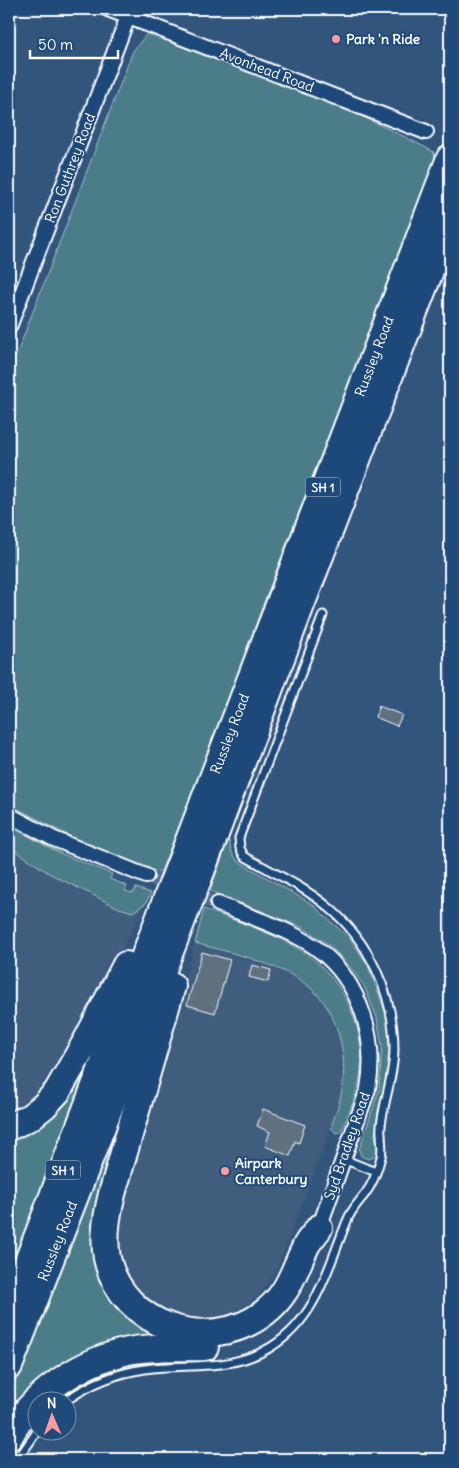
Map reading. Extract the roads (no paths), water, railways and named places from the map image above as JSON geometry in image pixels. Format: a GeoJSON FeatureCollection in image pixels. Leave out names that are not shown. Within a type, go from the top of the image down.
{"type":"FeatureCollection","features":[{"type":"Feature","properties":{"kind":"highway","name":"Russley Road"},"geometry":{"type":"LineString","coordinates":[[9,1311],[450,158]]}},
{"type":"Feature","properties":{"kind":"highway","name":"Russley Road"},"geometry":{"type":"LineString","coordinates":[[9,1366],[202,869],[450,219]]}},
{"type":"Feature","properties":{"kind":"highway"},"geometry":{"type":"LineString","coordinates":[[9,1127],[30,1117],[57,1092],[114,989],[198,816]]}},
{"type":"Feature","properties":{"kind":"highway"},"geometry":{"type":"LineString","coordinates":[[202,869],[189,928],[112,1194],[106,1220],[105,1241],[108,1259],[116,1279],[129,1301],[143,1313],[161,1324],[177,1330],[194,1333],[224,1332],[251,1322],[275,1304],[291,1282],[306,1245],[319,1228]]}},
{"type":"Feature","properties":{"kind":"highway"},"geometry":{"type":"LineString","coordinates":[[9,1437],[25,1413],[40,1398],[57,1384],[84,1367],[103,1359],[123,1352],[140,1349],[224,1346],[263,1331],[284,1314],[299,1294],[317,1249],[319,1228]]}},
{"type":"Feature","properties":{"kind":"street","name":"Avonhead Road"},"geometry":{"type":"LineString","coordinates":[[108,9],[129,13],[426,132]]}},
{"type":"Feature","properties":{"kind":"street","name":"Ron Guthrey Road"},"geometry":{"type":"LineString","coordinates":[[9,324],[129,13]]}},
{"type":"Feature","properties":{"kind":"street"},"geometry":{"type":"LineString","coordinates":[[9,815],[54,839],[146,876]]}},
{"type":"Feature","properties":{"kind":"street","name":"Syd Bradley Road"},"geometry":{"type":"LineString","coordinates":[[218,904],[293,934],[308,943],[336,967],[354,993],[366,1023],[371,1049],[370,1075],[364,1101],[319,1228]]}},
{"type":"Feature","properties":{"kind":"lane"},"geometry":{"type":"LineString","coordinates":[[78,1392],[100,1381],[126,1372],[232,1363],[269,1349],[284,1338],[312,1306],[322,1287],[349,1215],[370,1186],[382,1156],[380,1130],[390,1086],[394,1049],[390,1010],[378,974],[358,940],[344,922],[327,906],[244,856],[240,848],[239,838],[323,615]]}},
{"type":"Feature","properties":{"kind":"lane"},"geometry":{"type":"LineString","coordinates":[[343,1159],[376,1172]]}},
{"type":"Feature","properties":{"kind":"lane"},"geometry":{"type":"LineString","coordinates":[[18,1459],[31,1440]]}},
{"type":"Feature","properties":{"kind":"tunnel"},"geometry":{"type":"LineString","coordinates":[[146,876],[218,904]]}},
{"type":"Feature","properties":{"kind":"place","name":"Park 'n Ride"},"geometry":{"type":"Point","coordinates":[336,39]}},
{"type":"Feature","properties":{"kind":"place","name":"Airpark Canterbury"},"geometry":{"type":"Point","coordinates":[225,1171]}}]}
